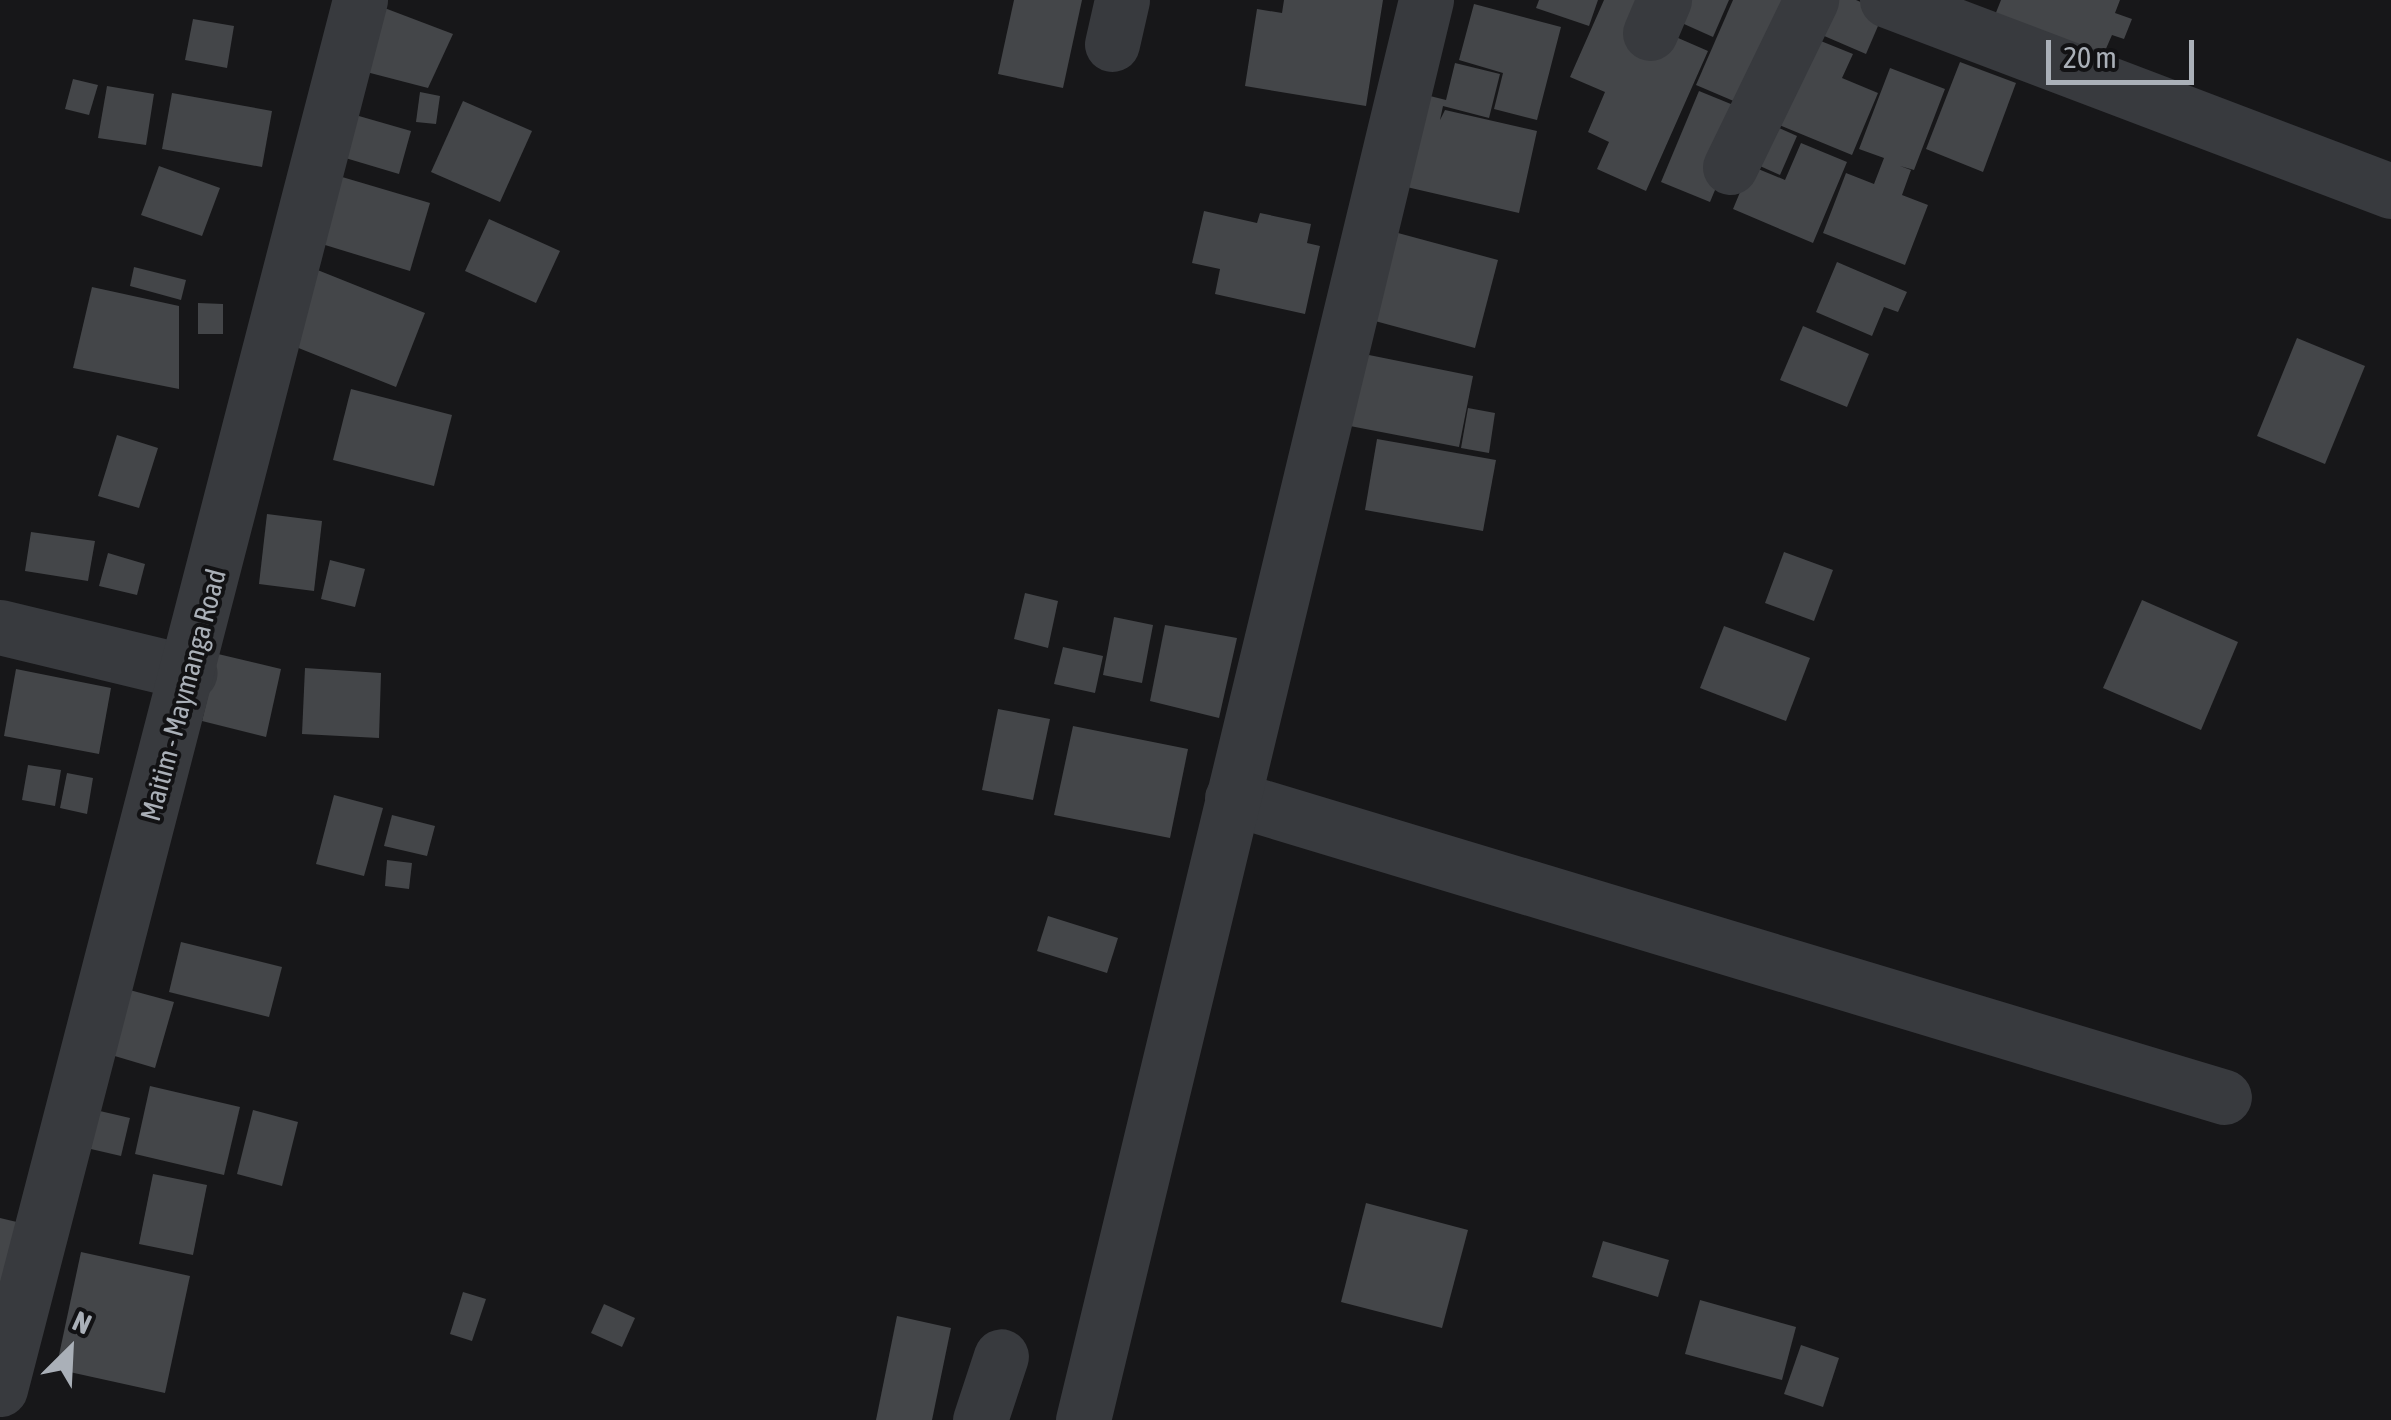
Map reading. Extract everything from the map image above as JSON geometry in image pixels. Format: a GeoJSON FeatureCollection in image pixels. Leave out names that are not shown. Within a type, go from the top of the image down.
{"type":"FeatureCollection","features":[{"type":"Feature","properties":{"kind":"street","name":"Maitim - Maymanga Road"},"geometry":{"type":"LineString","coordinates":[[0,1389],[190,673],[360,0]]}},
{"type":"Feature","properties":{"kind":"street"},"geometry":{"type":"LineString","coordinates":[[1083,1420],[1426,0]]}},
{"type":"Feature","properties":{"kind":"street"},"geometry":{"type":"LineString","coordinates":[[1730,167],[1810,0]]}},
{"type":"Feature","properties":{"kind":"street"},"geometry":{"type":"LineString","coordinates":[[1902,3],[2391,191]]}},
{"type":"Feature","properties":{"kind":"street"},"geometry":{"type":"LineString","coordinates":[[0,627],[190,673]]}},
{"type":"Feature","properties":{"kind":"street"},"geometry":{"type":"LineString","coordinates":[[1232,798],[2224,1097]]}},
{"type":"Feature","properties":{"kind":"street"},"geometry":{"type":"LineString","coordinates":[[980,1420],[1001,1356]]}},
{"type":"Feature","properties":{"kind":"street"},"geometry":{"type":"LineString","coordinates":[[0,1414],[19,1420]]}},
{"type":"Feature","properties":{"kind":"building"},"geometry":{"type":"Polygon","coordinates":[[[1014,0],[1082,0],[1063,88],[998,74],[1014,0]]]}},
{"type":"Feature","properties":{"kind":"building"},"geometry":{"type":"Polygon","coordinates":[[[1284,0],[1383,0],[1366,106],[1245,86],[1257,9],[1282,13],[1284,0]]]}},
{"type":"Feature","properties":{"kind":"building"},"geometry":{"type":"Polygon","coordinates":[[[1539,0],[1598,0],[1589,26],[1536,8],[1539,0]]]}},
{"type":"Feature","properties":{"kind":"building"},"geometry":{"type":"Polygon","coordinates":[[[1604,0],[1646,0],[1662,31],[1708,51],[1646,191],[1597,169],[1609,142],[1588,132],[1605,92],[1570,77],[1604,0]]]}},
{"type":"Feature","properties":{"kind":"building"},"geometry":{"type":"Polygon","coordinates":[[[1660,0],[1729,0],[1713,37],[1655,11],[1660,0]]]}},
{"type":"Feature","properties":{"kind":"building"},"geometry":{"type":"Polygon","coordinates":[[[1733,0],[1805,0],[1757,111],[1696,85],[1733,0]]]}},
{"type":"Feature","properties":{"kind":"building"},"geometry":{"type":"Polygon","coordinates":[[[1820,0],[1856,0],[1884,12],[1866,54],[1808,29],[1820,0]]]}},
{"type":"Feature","properties":{"kind":"building"},"geometry":{"type":"Polygon","coordinates":[[[2001,0],[2120,0],[2115,13],[2132,19],[2124,39],[2112,35],[2101,60],[1995,15],[2001,0]]]}},
{"type":"Feature","properties":{"kind":"building"},"geometry":{"type":"Polygon","coordinates":[[[374,4],[453,34],[428,88],[351,68],[374,4]]]}},
{"type":"Feature","properties":{"kind":"building"},"geometry":{"type":"Polygon","coordinates":[[[1474,4],[1561,27],[1537,120],[1494,109],[1503,73],[1459,60],[1474,4]]]}},
{"type":"Feature","properties":{"kind":"building"},"geometry":{"type":"Polygon","coordinates":[[[193,19],[234,26],[227,68],[185,60],[193,19]]]}},
{"type":"Feature","properties":{"kind":"building"},"geometry":{"type":"Polygon","coordinates":[[[1801,33],[1853,54],[1842,78],[1878,93],[1852,155],[1760,117],[1801,33]]]}},
{"type":"Feature","properties":{"kind":"building"},"geometry":{"type":"Polygon","coordinates":[[[1960,62],[2016,83],[1983,172],[1926,149],[1960,62]]]}},
{"type":"Feature","properties":{"kind":"building"},"geometry":{"type":"Polygon","coordinates":[[[1455,63],[1500,74],[1489,118],[1443,106],[1440,120],[1445,110],[1537,131],[1519,213],[1398,185],[1410,91],[1446,100],[1455,63]]]}},
{"type":"Feature","properties":{"kind":"building"},"geometry":{"type":"Polygon","coordinates":[[[1890,68],[1945,89],[1914,170],[1900,166],[1911,170],[1902,195],[1928,205],[1905,265],[1823,233],[1846,173],[1874,184],[1884,158],[1859,149],[1890,68]]]}},
{"type":"Feature","properties":{"kind":"building"},"geometry":{"type":"Polygon","coordinates":[[[73,79],[98,85],[89,115],[65,109],[73,79]]]}},
{"type":"Feature","properties":{"kind":"building"},"geometry":{"type":"Polygon","coordinates":[[[107,86],[154,94],[146,145],[98,138],[107,86]]]}},
{"type":"Feature","properties":{"kind":"building"},"geometry":{"type":"Polygon","coordinates":[[[1699,91],[1748,111],[1710,202],[1661,182],[1699,91]]]}},
{"type":"Feature","properties":{"kind":"building"},"geometry":{"type":"Polygon","coordinates":[[[420,92],[440,96],[436,124],[416,122],[420,92]]]}},
{"type":"Feature","properties":{"kind":"building"},"geometry":{"type":"Polygon","coordinates":[[[172,93],[272,111],[262,167],[162,149],[172,93]]]}},
{"type":"Feature","properties":{"kind":"building"},"geometry":{"type":"Polygon","coordinates":[[[463,101],[532,131],[500,202],[431,172],[463,101]]]}},
{"type":"Feature","properties":{"kind":"building"},"geometry":{"type":"Polygon","coordinates":[[[345,112],[411,131],[399,174],[332,154],[345,112]]]}},
{"type":"Feature","properties":{"kind":"building"},"geometry":{"type":"Polygon","coordinates":[[[1759,119],[1797,136],[1780,175],[1742,158],[1759,119]]]}},
{"type":"Feature","properties":{"kind":"building"},"geometry":{"type":"Polygon","coordinates":[[[1801,143],[1847,162],[1813,243],[1733,209],[1751,166],[1785,180],[1801,143]]]}},
{"type":"Feature","properties":{"kind":"building"},"geometry":{"type":"Polygon","coordinates":[[[159,166],[220,188],[202,236],[141,215],[159,166]]]}},
{"type":"Feature","properties":{"kind":"building"},"geometry":{"type":"Polygon","coordinates":[[[332,174],[430,203],[410,271],[312,241],[332,174]]]}},
{"type":"Feature","properties":{"kind":"building"},"geometry":{"type":"Polygon","coordinates":[[[1204,211],[1257,223],[1260,213],[1311,224],[1307,243],[1320,246],[1305,314],[1215,294],[1220,269],[1192,263],[1204,211]]]}},
{"type":"Feature","properties":{"kind":"building"},"geometry":{"type":"Polygon","coordinates":[[[489,219],[560,251],[536,303],[465,271],[489,219]]]}},
{"type":"Feature","properties":{"kind":"building"},"geometry":{"type":"Polygon","coordinates":[[[1398,233],[1498,260],[1475,348],[1375,321],[1398,233]]]}},
{"type":"Feature","properties":{"kind":"building"},"geometry":{"type":"Polygon","coordinates":[[[1837,262],[1907,292],[1898,312],[1884,307],[1872,336],[1816,312],[1837,262]]]}},
{"type":"Feature","properties":{"kind":"building"},"geometry":{"type":"Polygon","coordinates":[[[134,267],[186,280],[181,300],[130,286],[134,267]]]}},
{"type":"Feature","properties":{"kind":"building"},"geometry":{"type":"Polygon","coordinates":[[[310,267],[425,313],[396,387],[281,341],[310,267]]]}},
{"type":"Feature","properties":{"kind":"building"},"geometry":{"type":"Polygon","coordinates":[[[92,287],[179,306],[179,389],[73,368],[92,287]]]}},
{"type":"Feature","properties":{"kind":"building"},"geometry":{"type":"Polygon","coordinates":[[[198,303],[223,304],[223,334],[198,334],[198,303]]]}},
{"type":"Feature","properties":{"kind":"building"},"geometry":{"type":"Polygon","coordinates":[[[1803,326],[1869,354],[1847,407],[1780,380],[1803,326]]]}},
{"type":"Feature","properties":{"kind":"building"},"geometry":{"type":"Polygon","coordinates":[[[2297,338],[2365,366],[2325,464],[2257,436],[2297,338]]]}},
{"type":"Feature","properties":{"kind":"building"},"geometry":{"type":"Polygon","coordinates":[[[1364,354],[1473,376],[1459,447],[1350,426],[1364,354]]]}},
{"type":"Feature","properties":{"kind":"building"},"geometry":{"type":"Polygon","coordinates":[[[351,389],[452,415],[434,486],[333,460],[351,389]]]}},
{"type":"Feature","properties":{"kind":"building"},"geometry":{"type":"Polygon","coordinates":[[[1468,408],[1495,413],[1489,453],[1461,448],[1468,408]]]}},
{"type":"Feature","properties":{"kind":"building"},"geometry":{"type":"Polygon","coordinates":[[[117,435],[158,448],[139,508],[98,496],[117,435]]]}},
{"type":"Feature","properties":{"kind":"building"},"geometry":{"type":"Polygon","coordinates":[[[1377,439],[1496,460],[1483,531],[1365,510],[1377,439]]]}},
{"type":"Feature","properties":{"kind":"building"},"geometry":{"type":"Polygon","coordinates":[[[267,514],[322,521],[314,591],[259,584],[267,514]]]}},
{"type":"Feature","properties":{"kind":"building"},"geometry":{"type":"Polygon","coordinates":[[[31,532],[95,541],[88,581],[25,571],[31,532]]]}},
{"type":"Feature","properties":{"kind":"building"},"geometry":{"type":"Polygon","coordinates":[[[1784,552],[1833,570],[1814,621],[1765,603],[1784,552]]]}},
{"type":"Feature","properties":{"kind":"building"},"geometry":{"type":"Polygon","coordinates":[[[108,553],[145,564],[137,595],[99,586],[108,553]]]}},
{"type":"Feature","properties":{"kind":"building"},"geometry":{"type":"Polygon","coordinates":[[[330,560],[365,569],[355,607],[321,599],[330,560]]]}},
{"type":"Feature","properties":{"kind":"building"},"geometry":{"type":"Polygon","coordinates":[[[1025,593],[1058,601],[1048,648],[1014,639],[1025,593]]]}},
{"type":"Feature","properties":{"kind":"building"},"geometry":{"type":"Polygon","coordinates":[[[2142,600],[2238,642],[2201,730],[2103,688],[2142,600]]]}},
{"type":"Feature","properties":{"kind":"building"},"geometry":{"type":"Polygon","coordinates":[[[1114,617],[1153,625],[1142,683],[1103,675],[1114,617]]]}},
{"type":"Feature","properties":{"kind":"building"},"geometry":{"type":"Polygon","coordinates":[[[1165,625],[1237,638],[1219,718],[1150,701],[1165,625]]]}},
{"type":"Feature","properties":{"kind":"building"},"geometry":{"type":"Polygon","coordinates":[[[1724,626],[1810,658],[1786,721],[1700,688],[1724,626]]]}},
{"type":"Feature","properties":{"kind":"building"},"geometry":{"type":"Polygon","coordinates":[[[1063,647],[1103,656],[1095,693],[1054,684],[1063,647]]]}},
{"type":"Feature","properties":{"kind":"building"},"geometry":{"type":"Polygon","coordinates":[[[218,654],[281,669],[266,737],[202,721],[218,654]]]}},
{"type":"Feature","properties":{"kind":"building"},"geometry":{"type":"Polygon","coordinates":[[[305,668],[381,673],[379,738],[302,734],[305,668]]]}},
{"type":"Feature","properties":{"kind":"building"},"geometry":{"type":"Polygon","coordinates":[[[16,669],[111,688],[99,754],[4,736],[16,669]]]}},
{"type":"Feature","properties":{"kind":"building"},"geometry":{"type":"Polygon","coordinates":[[[998,709],[1050,719],[1033,800],[982,790],[998,709]]]}},
{"type":"Feature","properties":{"kind":"building"},"geometry":{"type":"Polygon","coordinates":[[[1073,726],[1188,749],[1170,838],[1054,815],[1073,726]]]}},
{"type":"Feature","properties":{"kind":"building"},"geometry":{"type":"Polygon","coordinates":[[[28,765],[61,770],[55,806],[22,800],[28,765]]]}},
{"type":"Feature","properties":{"kind":"building"},"geometry":{"type":"Polygon","coordinates":[[[67,773],[93,778],[87,814],[60,808],[67,773]]]}},
{"type":"Feature","properties":{"kind":"building"},"geometry":{"type":"Polygon","coordinates":[[[334,795],[383,808],[364,876],[316,864],[334,795]]]}},
{"type":"Feature","properties":{"kind":"building"},"geometry":{"type":"Polygon","coordinates":[[[392,815],[435,826],[427,856],[384,846],[392,815]]]}},
{"type":"Feature","properties":{"kind":"building"},"geometry":{"type":"Polygon","coordinates":[[[387,860],[412,863],[409,889],[385,886],[387,860]]]}},
{"type":"Feature","properties":{"kind":"building"},"geometry":{"type":"Polygon","coordinates":[[[1048,916],[1118,938],[1107,973],[1037,951],[1048,916]]]}},
{"type":"Feature","properties":{"kind":"building"},"geometry":{"type":"Polygon","coordinates":[[[181,942],[282,967],[269,1017],[169,992],[181,942]]]}},
{"type":"Feature","properties":{"kind":"building"},"geometry":{"type":"Polygon","coordinates":[[[126,989],[174,1002],[155,1068],[108,1054],[126,989]]]}},
{"type":"Feature","properties":{"kind":"building"},"geometry":{"type":"Polygon","coordinates":[[[150,1086],[240,1107],[224,1175],[135,1154],[150,1086]]]}},
{"type":"Feature","properties":{"kind":"building"},"geometry":{"type":"Polygon","coordinates":[[[87,1108],[130,1118],[121,1156],[78,1146],[87,1108]]]}},
{"type":"Feature","properties":{"kind":"building"},"geometry":{"type":"Polygon","coordinates":[[[253,1110],[298,1122],[282,1186],[237,1174],[253,1110]]]}},
{"type":"Feature","properties":{"kind":"building"},"geometry":{"type":"Polygon","coordinates":[[[153,1174],[207,1185],[193,1255],[139,1244],[153,1174]]]}},
{"type":"Feature","properties":{"kind":"building"},"geometry":{"type":"Polygon","coordinates":[[[1366,1203],[1468,1230],[1442,1328],[1341,1302],[1366,1203]]]}},
{"type":"Feature","properties":{"kind":"building"},"geometry":{"type":"Polygon","coordinates":[[[0,1218],[21,1223],[0,1297],[0,1218]]]}},
{"type":"Feature","properties":{"kind":"building"},"geometry":{"type":"Polygon","coordinates":[[[1603,1241],[1669,1260],[1658,1297],[1592,1277],[1603,1241]]]}},
{"type":"Feature","properties":{"kind":"building"},"geometry":{"type":"Polygon","coordinates":[[[81,1252],[190,1276],[165,1393],[56,1369],[81,1252]]]}},
{"type":"Feature","properties":{"kind":"building"},"geometry":{"type":"Polygon","coordinates":[[[463,1292],[486,1299],[472,1341],[450,1334],[463,1292]]]}},
{"type":"Feature","properties":{"kind":"building"},"geometry":{"type":"Polygon","coordinates":[[[1700,1300],[1796,1327],[1782,1380],[1685,1354],[1700,1300]]]}},
{"type":"Feature","properties":{"kind":"building"},"geometry":{"type":"Polygon","coordinates":[[[604,1304],[635,1318],[622,1347],[591,1333],[604,1304]]]}},
{"type":"Feature","properties":{"kind":"building"},"geometry":{"type":"Polygon","coordinates":[[[897,1316],[951,1328],[932,1420],[876,1420],[897,1316]]]}},
{"type":"Feature","properties":{"kind":"building"},"geometry":{"type":"Polygon","coordinates":[[[1801,1345],[1839,1358],[1823,1407],[1784,1394],[1801,1345]]]}}]}
